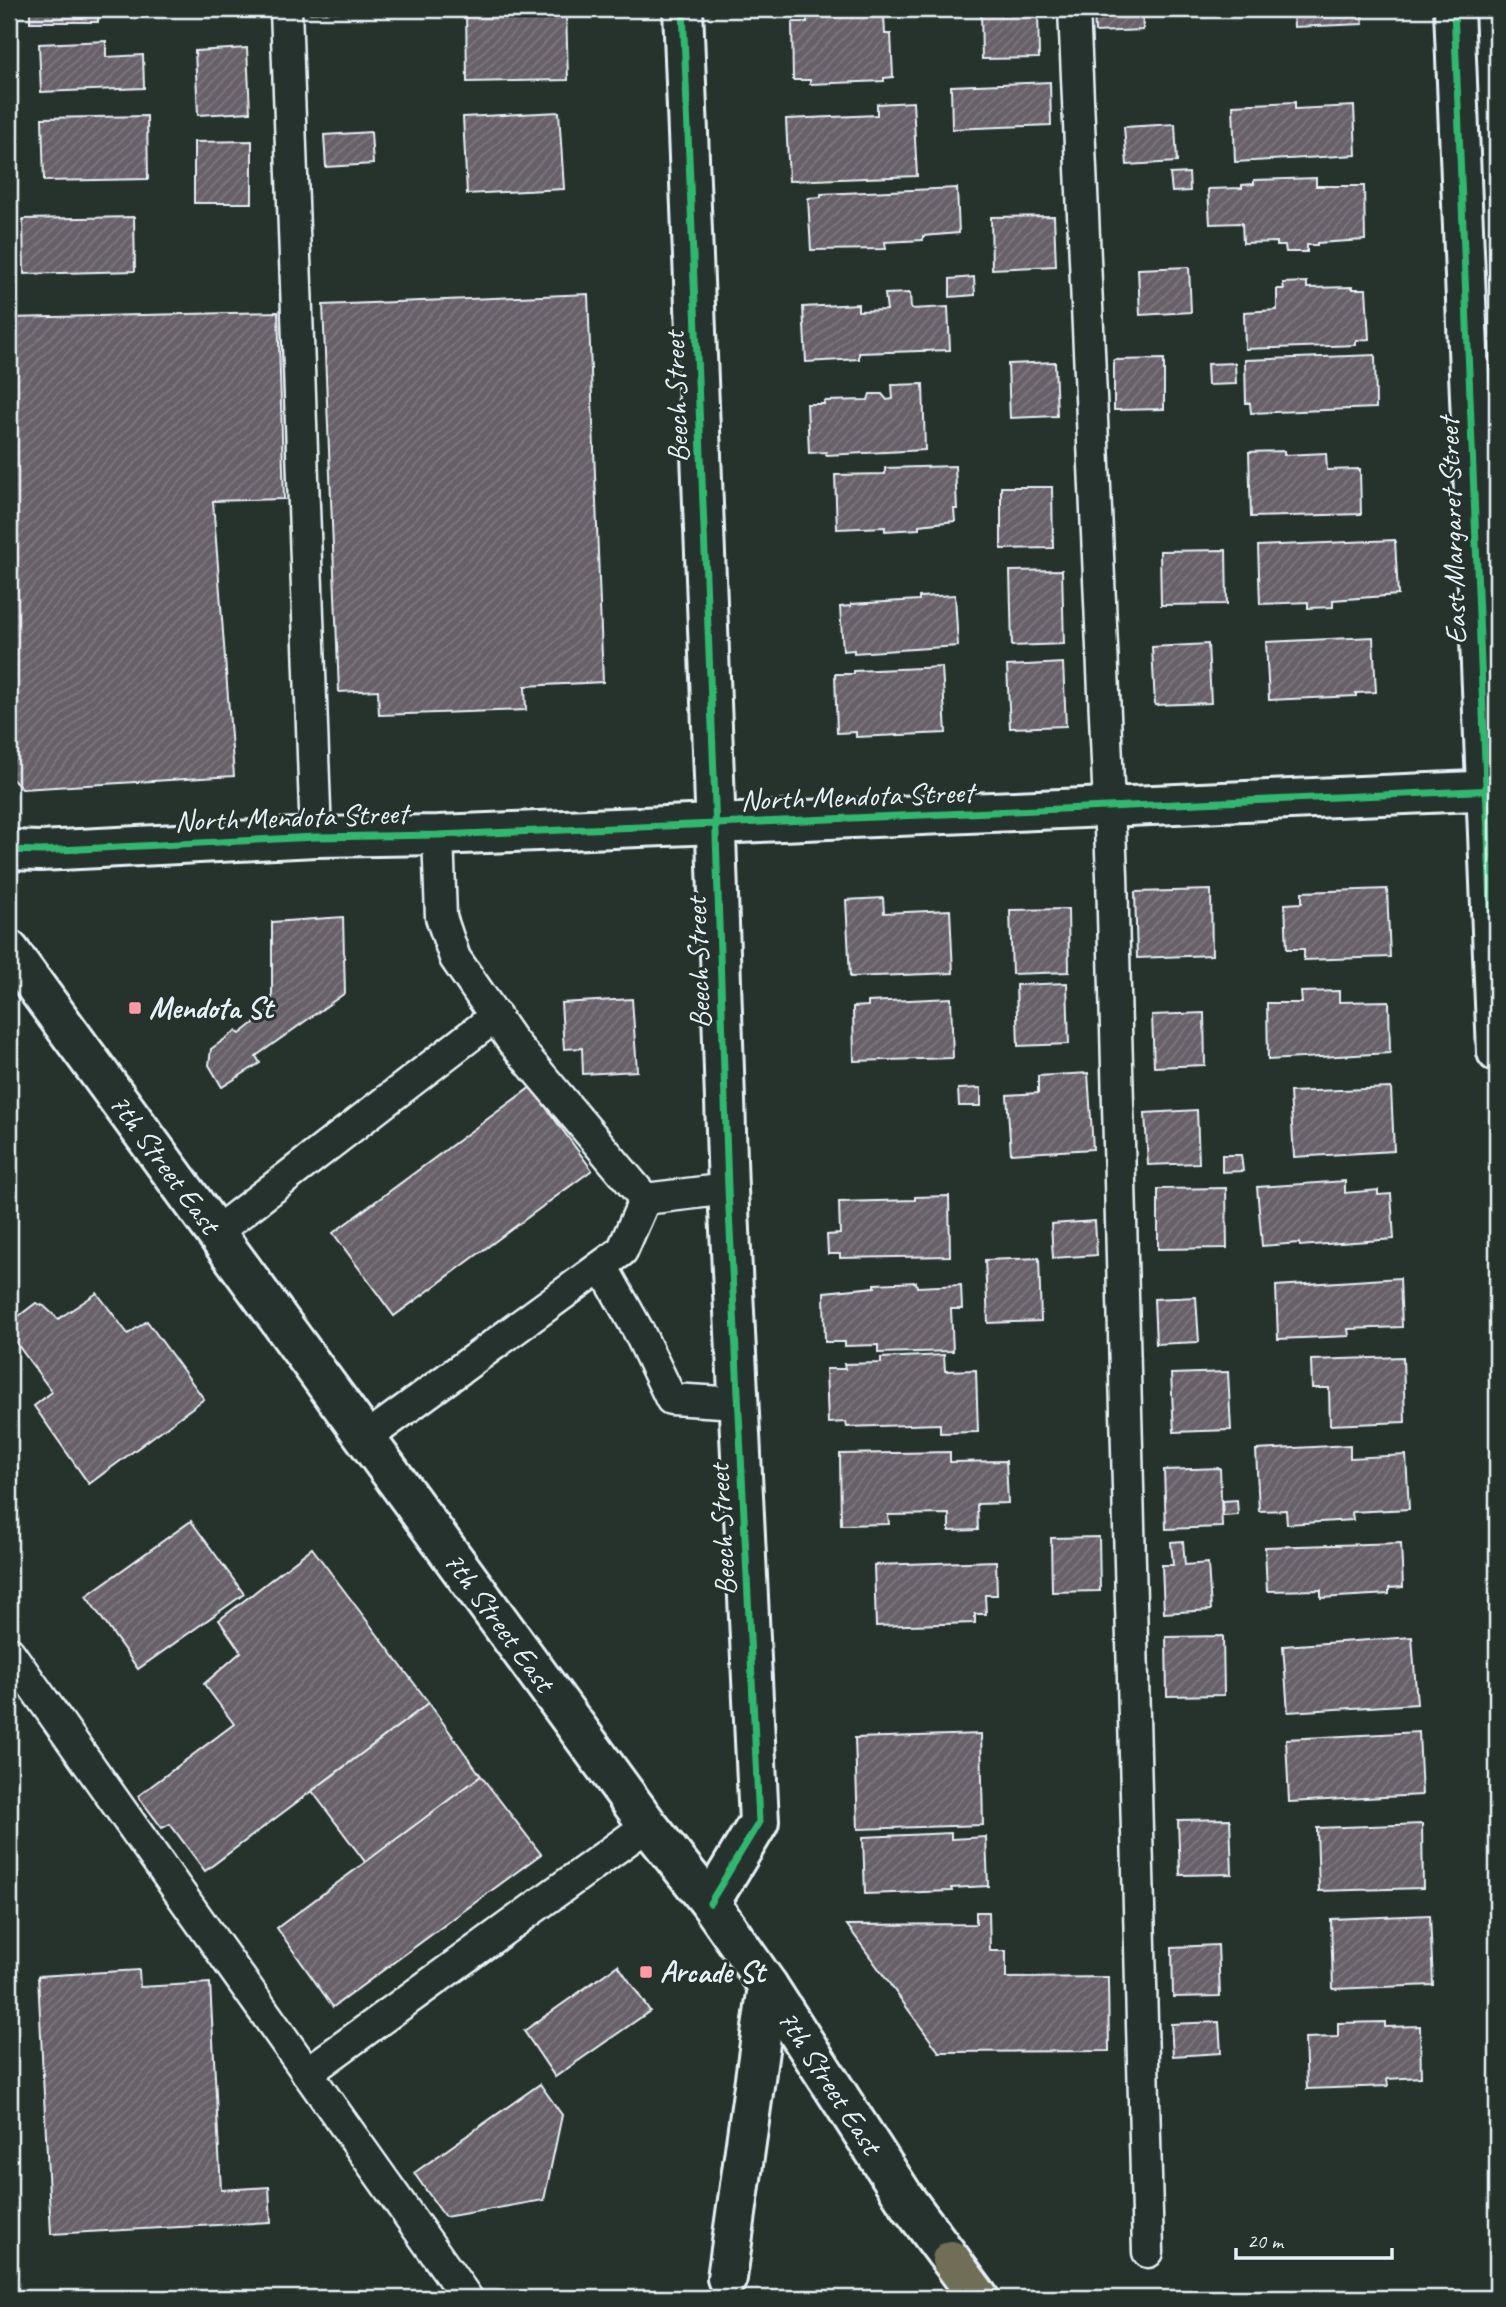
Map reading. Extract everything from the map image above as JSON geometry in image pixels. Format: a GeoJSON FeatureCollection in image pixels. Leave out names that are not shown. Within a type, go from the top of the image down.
{"type":"FeatureCollection","features":[{"type":"Feature","properties":{"kind":"main road","name":"7th Street East"},"geometry":{"type":"LineString","coordinates":[[951,2260],[979,2298]]}},
{"type":"Feature","properties":{"kind":"street","name":"Beech Street"},"geometry":{"type":"LineString","coordinates":[[683,9],[728,1189],[759,1822],[710,1903]]}},
{"type":"Feature","properties":{"kind":"street","name":"East Margaret Street"},"geometry":{"type":"LineString","coordinates":[[1454,9],[1491,790],[1497,1052]]}},
{"type":"Feature","properties":{"kind":"street","name":"North Mendota Street"},"geometry":{"type":"LineString","coordinates":[[9,850],[40,851],[316,837],[716,824],[1491,790]]}},
{"type":"Feature","properties":{"kind":"street","name":"7th Street East"},"geometry":{"type":"LineString","coordinates":[[9,950],[648,1825],[710,1903],[768,1986],[904,2197],[951,2260]]}},
{"type":"Feature","properties":{"kind":"street"},"geometry":{"type":"LineString","coordinates":[[728,2288],[768,1986]]}},
{"type":"Feature","properties":{"kind":"lane"},"geometry":{"type":"LineString","coordinates":[[286,9],[316,837]]}},
{"type":"Feature","properties":{"kind":"lane"},"geometry":{"type":"LineString","coordinates":[[1074,9],[1109,808],[1148,2252]]}},
{"type":"Feature","properties":{"kind":"lane"},"geometry":{"type":"LineString","coordinates":[[438,835],[441,917],[455,958],[512,1041],[645,1199]]}},
{"type":"Feature","properties":{"kind":"lane"},"geometry":{"type":"LineString","coordinates":[[216,1232],[496,1016]]}},
{"type":"Feature","properties":{"kind":"lane"},"geometry":{"type":"LineString","coordinates":[[645,1199],[728,1189]]}},
{"type":"Feature","properties":{"kind":"lane"},"geometry":{"type":"LineString","coordinates":[[366,1438],[622,1251],[645,1199]]}},
{"type":"Feature","properties":{"kind":"lane"},"geometry":{"type":"LineString","coordinates":[[602,1266],[639,1332],[671,1399],[739,1403]]}},
{"type":"Feature","properties":{"kind":"lane"},"geometry":{"type":"LineString","coordinates":[[9,1652],[467,2298]]}},
{"type":"Feature","properties":{"kind":"lane"},"geometry":{"type":"LineString","coordinates":[[307,2073],[648,1825]]}},
{"type":"Feature","properties":{"kind":"building"},"geometry":{"type":"Polygon","coordinates":[[[30,9],[98,9],[98,22],[30,22],[30,9]]]}},
{"type":"Feature","properties":{"kind":"building"},"geometry":{"type":"Polygon","coordinates":[[[310,9],[379,9],[379,10],[310,13],[310,9]]]}},
{"type":"Feature","properties":{"kind":"building"},"geometry":{"type":"Polygon","coordinates":[[[466,9],[566,9],[568,80],[467,82],[466,9]]]}},
{"type":"Feature","properties":{"kind":"building"},"geometry":{"type":"Polygon","coordinates":[[[981,9],[1038,9],[1039,58],[982,59],[981,9]]]}},
{"type":"Feature","properties":{"kind":"building"},"geometry":{"type":"Polygon","coordinates":[[[1094,9],[1142,9],[1143,30],[1095,32],[1094,9]]]}},
{"type":"Feature","properties":{"kind":"building"},"geometry":{"type":"Polygon","coordinates":[[[1293,9],[1362,9],[1363,24],[1294,27],[1293,9]]]}},
{"type":"Feature","properties":{"kind":"building"},"geometry":{"type":"Polygon","coordinates":[[[884,15],[885,34],[891,34],[893,77],[884,78],[884,81],[810,84],[810,80],[793,80],[792,22],[807,22],[807,17],[884,15]]]}},
{"type":"Feature","properties":{"kind":"building"},"geometry":{"type":"Polygon","coordinates":[[[106,41],[106,57],[143,55],[144,88],[41,92],[39,44],[106,41]]]}},
{"type":"Feature","properties":{"kind":"building"},"geometry":{"type":"Polygon","coordinates":[[[247,48],[250,112],[198,115],[195,51],[247,48]]]}},
{"type":"Feature","properties":{"kind":"building"},"geometry":{"type":"Polygon","coordinates":[[[1050,82],[1051,125],[952,129],[951,86],[1050,82]]]}},
{"type":"Feature","properties":{"kind":"building"},"geometry":{"type":"Polygon","coordinates":[[[913,102],[917,176],[789,181],[786,119],[877,115],[877,104],[913,102]]]}},
{"type":"Feature","properties":{"kind":"building"},"geometry":{"type":"Polygon","coordinates":[[[1295,102],[1295,109],[1354,106],[1356,155],[1235,162],[1233,105],[1295,102]]]}},
{"type":"Feature","properties":{"kind":"building"},"geometry":{"type":"Polygon","coordinates":[[[559,112],[564,189],[467,194],[463,117],[559,112]]]}},
{"type":"Feature","properties":{"kind":"building"},"geometry":{"type":"Polygon","coordinates":[[[147,116],[148,179],[44,181],[42,118],[147,116]]]}},
{"type":"Feature","properties":{"kind":"building"},"geometry":{"type":"Polygon","coordinates":[[[1175,124],[1177,162],[1127,165],[1124,127],[1175,124]]]}},
{"type":"Feature","properties":{"kind":"building"},"geometry":{"type":"Polygon","coordinates":[[[371,132],[373,164],[326,167],[324,135],[371,132]]]}},
{"type":"Feature","properties":{"kind":"building"},"geometry":{"type":"Polygon","coordinates":[[[252,141],[252,203],[194,203],[194,142],[252,141]]]}},
{"type":"Feature","properties":{"kind":"building"},"geometry":{"type":"Polygon","coordinates":[[[1189,173],[1190,191],[1172,192],[1170,174],[1189,173]]]}},
{"type":"Feature","properties":{"kind":"building"},"geometry":{"type":"Polygon","coordinates":[[[1316,178],[1316,186],[1364,186],[1365,240],[1317,243],[1307,245],[1307,252],[1286,252],[1285,246],[1277,246],[1277,242],[1243,243],[1242,223],[1210,224],[1208,189],[1242,188],[1242,185],[1254,184],[1254,180],[1316,178]]]}},
{"type":"Feature","properties":{"kind":"building"},"geometry":{"type":"Polygon","coordinates":[[[957,188],[959,233],[923,236],[923,240],[885,242],[886,249],[811,250],[808,198],[821,197],[821,194],[957,188]]]}},
{"type":"Feature","properties":{"kind":"building"},"geometry":{"type":"Polygon","coordinates":[[[1054,216],[1056,266],[992,269],[991,217],[1054,216]]]}},
{"type":"Feature","properties":{"kind":"building"},"geometry":{"type":"Polygon","coordinates":[[[134,217],[135,271],[24,274],[23,219],[134,217]]]}},
{"type":"Feature","properties":{"kind":"building"},"geometry":{"type":"Polygon","coordinates":[[[1189,267],[1191,312],[1140,315],[1138,269],[1189,267]]]}},
{"type":"Feature","properties":{"kind":"building"},"geometry":{"type":"Polygon","coordinates":[[[974,277],[975,295],[950,297],[950,279],[974,277]]]}},
{"type":"Feature","properties":{"kind":"building"},"geometry":{"type":"Polygon","coordinates":[[[1307,282],[1307,288],[1366,289],[1369,339],[1356,340],[1356,345],[1245,349],[1244,312],[1277,310],[1277,289],[1284,289],[1283,283],[1307,282]]]}},
{"type":"Feature","properties":{"kind":"building"},"geometry":{"type":"Polygon","coordinates":[[[910,293],[911,309],[948,307],[950,350],[859,353],[859,359],[806,362],[803,307],[858,304],[858,311],[887,310],[885,294],[910,293]]]}},
{"type":"Feature","properties":{"kind":"building"},"geometry":{"type":"Polygon","coordinates":[[[588,294],[603,682],[525,686],[526,710],[379,715],[378,690],[339,692],[323,305],[588,294]]]}},
{"type":"Feature","properties":{"kind":"building"},"geometry":{"type":"Polygon","coordinates":[[[278,312],[284,499],[213,501],[234,776],[22,789],[9,776],[9,318],[278,312]]]}},
{"type":"Feature","properties":{"kind":"building"},"geometry":{"type":"Polygon","coordinates":[[[1375,355],[1376,408],[1251,413],[1250,403],[1246,403],[1245,360],[1375,355]]]}},
{"type":"Feature","properties":{"kind":"building"},"geometry":{"type":"Polygon","coordinates":[[[1164,359],[1164,409],[1114,410],[1114,360],[1164,359]]]}},
{"type":"Feature","properties":{"kind":"building"},"geometry":{"type":"Polygon","coordinates":[[[1055,362],[1057,416],[1010,418],[1008,364],[1055,362]]]}},
{"type":"Feature","properties":{"kind":"building"},"geometry":{"type":"Polygon","coordinates":[[[1235,363],[1236,384],[1208,385],[1207,364],[1235,363]]]}},
{"type":"Feature","properties":{"kind":"building"},"geometry":{"type":"Polygon","coordinates":[[[923,384],[925,450],[826,455],[826,452],[809,453],[807,404],[868,400],[870,394],[882,394],[887,400],[893,399],[892,385],[923,384]]]}},
{"type":"Feature","properties":{"kind":"building"},"geometry":{"type":"Polygon","coordinates":[[[1284,451],[1284,455],[1326,453],[1327,470],[1360,469],[1361,514],[1251,517],[1249,452],[1284,451]]]}},
{"type":"Feature","properties":{"kind":"building"},"geometry":{"type":"Polygon","coordinates":[[[955,466],[955,521],[919,525],[919,529],[837,529],[835,475],[885,474],[885,468],[955,466]]]}},
{"type":"Feature","properties":{"kind":"building"},"geometry":{"type":"Polygon","coordinates":[[[1001,487],[1052,487],[1053,548],[1001,549],[1001,487]]]}},
{"type":"Feature","properties":{"kind":"building"},"geometry":{"type":"Polygon","coordinates":[[[1395,540],[1398,595],[1333,600],[1333,607],[1308,608],[1308,602],[1260,604],[1258,546],[1395,540]]]}},
{"type":"Feature","properties":{"kind":"building"},"geometry":{"type":"Polygon","coordinates":[[[1226,550],[1227,604],[1161,605],[1160,551],[1226,550]]]}},
{"type":"Feature","properties":{"kind":"building"},"geometry":{"type":"Polygon","coordinates":[[[1062,570],[1064,644],[1012,646],[1010,571],[1062,570]]]}},
{"type":"Feature","properties":{"kind":"building"},"geometry":{"type":"Polygon","coordinates":[[[955,595],[958,646],[854,653],[854,650],[843,651],[840,607],[955,595]]]}},
{"type":"Feature","properties":{"kind":"building"},"geometry":{"type":"Polygon","coordinates":[[[1373,637],[1376,692],[1356,693],[1356,696],[1269,700],[1266,642],[1373,637]]]}},
{"type":"Feature","properties":{"kind":"building"},"geometry":{"type":"Polygon","coordinates":[[[1208,644],[1211,703],[1155,705],[1152,647],[1208,644]]]}},
{"type":"Feature","properties":{"kind":"building"},"geometry":{"type":"Polygon","coordinates":[[[1063,663],[1066,726],[1010,728],[1007,666],[1063,663]]]}},
{"type":"Feature","properties":{"kind":"building"},"geometry":{"type":"Polygon","coordinates":[[[942,667],[946,733],[856,737],[856,732],[837,733],[835,674],[942,667]]]}},
{"type":"Feature","properties":{"kind":"building"},"geometry":{"type":"Polygon","coordinates":[[[1387,889],[1390,957],[1304,960],[1304,949],[1287,949],[1285,904],[1302,903],[1302,892],[1387,889]]]}},
{"type":"Feature","properties":{"kind":"building"},"geometry":{"type":"Polygon","coordinates":[[[1211,890],[1212,955],[1137,958],[1135,892],[1211,890]]]}},
{"type":"Feature","properties":{"kind":"building"},"geometry":{"type":"Polygon","coordinates":[[[883,898],[884,913],[950,910],[953,973],[850,977],[846,900],[883,898]]]}},
{"type":"Feature","properties":{"kind":"building"},"geometry":{"type":"Polygon","coordinates":[[[1068,909],[1069,972],[1012,974],[1010,910],[1068,909]]]}},
{"type":"Feature","properties":{"kind":"building"},"geometry":{"type":"Polygon","coordinates":[[[343,917],[345,993],[256,1056],[260,1063],[222,1087],[209,1065],[211,1049],[236,1031],[240,1034],[272,1009],[272,922],[343,917]]]}},
{"type":"Feature","properties":{"kind":"building"},"geometry":{"type":"Polygon","coordinates":[[[1067,983],[1069,1044],[1018,1046],[1016,985],[1067,983]]]}},
{"type":"Feature","properties":{"kind":"building"},"geometry":{"type":"Polygon","coordinates":[[[1339,991],[1339,1002],[1389,1001],[1390,1053],[1268,1060],[1267,1003],[1302,1003],[1301,992],[1339,991]]]}},
{"type":"Feature","properties":{"kind":"building"},"geometry":{"type":"Polygon","coordinates":[[[951,998],[953,1058],[854,1061],[853,1007],[868,1006],[868,1002],[951,998]]]}},
{"type":"Feature","properties":{"kind":"building"},"geometry":{"type":"Polygon","coordinates":[[[632,999],[637,1071],[583,1074],[582,1048],[564,1049],[561,1003],[632,999]]]}},
{"type":"Feature","properties":{"kind":"building"},"geometry":{"type":"Polygon","coordinates":[[[1204,1013],[1205,1065],[1154,1067],[1152,1015],[1204,1013]]]}},
{"type":"Feature","properties":{"kind":"building"},"geometry":{"type":"Polygon","coordinates":[[[1088,1073],[1093,1149],[1011,1154],[1007,1095],[1038,1093],[1038,1076],[1088,1073]]]}},
{"type":"Feature","properties":{"kind":"building"},"geometry":{"type":"Polygon","coordinates":[[[531,1087],[592,1170],[394,1316],[333,1233],[531,1087]]]}},
{"type":"Feature","properties":{"kind":"building"},"geometry":{"type":"Polygon","coordinates":[[[981,1088],[981,1106],[959,1106],[958,1089],[981,1088]]]}},
{"type":"Feature","properties":{"kind":"building"},"geometry":{"type":"Polygon","coordinates":[[[1391,1088],[1394,1151],[1294,1157],[1290,1092],[1391,1088]]]}},
{"type":"Feature","properties":{"kind":"building"},"geometry":{"type":"Polygon","coordinates":[[[1197,1110],[1199,1163],[1148,1165],[1145,1113],[1197,1110]]]}},
{"type":"Feature","properties":{"kind":"building"},"geometry":{"type":"Polygon","coordinates":[[[1222,1155],[1241,1155],[1243,1171],[1222,1172],[1222,1155]]]}},
{"type":"Feature","properties":{"kind":"building"},"geometry":{"type":"Polygon","coordinates":[[[1345,1181],[1345,1193],[1378,1190],[1378,1195],[1391,1194],[1394,1239],[1262,1246],[1257,1187],[1345,1181]]]}},
{"type":"Feature","properties":{"kind":"building"},"geometry":{"type":"Polygon","coordinates":[[[1226,1188],[1227,1248],[1158,1249],[1158,1189],[1226,1188]]]}},
{"type":"Feature","properties":{"kind":"building"},"geometry":{"type":"Polygon","coordinates":[[[949,1196],[950,1256],[840,1258],[840,1254],[828,1254],[827,1235],[840,1234],[839,1202],[915,1200],[915,1197],[949,1196]]]}},
{"type":"Feature","properties":{"kind":"building"},"geometry":{"type":"Polygon","coordinates":[[[1095,1221],[1097,1255],[1053,1258],[1051,1224],[1095,1221]]]}},
{"type":"Feature","properties":{"kind":"building"},"geometry":{"type":"Polygon","coordinates":[[[1039,1258],[1041,1321],[988,1323],[985,1260],[1039,1258]]]}},
{"type":"Feature","properties":{"kind":"building"},"geometry":{"type":"Polygon","coordinates":[[[1400,1278],[1402,1327],[1348,1329],[1349,1336],[1278,1339],[1276,1286],[1400,1278]]]}},
{"type":"Feature","properties":{"kind":"building"},"geometry":{"type":"Polygon","coordinates":[[[916,1282],[917,1287],[961,1285],[962,1309],[951,1309],[953,1351],[878,1353],[878,1345],[845,1346],[845,1342],[825,1342],[824,1292],[875,1287],[875,1284],[916,1282]]]}},
{"type":"Feature","properties":{"kind":"building"},"geometry":{"type":"Polygon","coordinates":[[[97,1293],[128,1334],[147,1321],[204,1399],[89,1484],[34,1406],[52,1392],[12,1337],[11,1322],[36,1303],[44,1306],[58,1319],[97,1293]]]}},
{"type":"Feature","properties":{"kind":"building"},"geometry":{"type":"Polygon","coordinates":[[[1196,1297],[1199,1342],[1156,1344],[1154,1299],[1196,1297]]]}},
{"type":"Feature","properties":{"kind":"building"},"geometry":{"type":"Polygon","coordinates":[[[944,1355],[945,1371],[976,1370],[978,1432],[940,1433],[940,1424],[847,1427],[846,1422],[828,1423],[826,1369],[845,1369],[844,1364],[881,1363],[881,1358],[944,1355]]]}},
{"type":"Feature","properties":{"kind":"building"},"geometry":{"type":"Polygon","coordinates":[[[1403,1357],[1405,1422],[1330,1425],[1329,1388],[1312,1388],[1311,1360],[1403,1357]]]}},
{"type":"Feature","properties":{"kind":"building"},"geometry":{"type":"Polygon","coordinates":[[[1228,1372],[1231,1430],[1174,1432],[1171,1374],[1228,1372]]]}},
{"type":"Feature","properties":{"kind":"building"},"geometry":{"type":"Polygon","coordinates":[[[1350,1445],[1350,1458],[1406,1455],[1409,1509],[1352,1512],[1353,1520],[1287,1524],[1286,1510],[1259,1511],[1256,1450],[1350,1445]]]}},
{"type":"Feature","properties":{"kind":"building"},"geometry":{"type":"Polygon","coordinates":[[[950,1452],[950,1462],[1006,1461],[1008,1503],[977,1504],[978,1530],[949,1531],[949,1514],[888,1515],[889,1524],[841,1525],[840,1454],[950,1452]]]}},
{"type":"Feature","properties":{"kind":"building"},"geometry":{"type":"Polygon","coordinates":[[[1220,1468],[1222,1527],[1166,1529],[1164,1470],[1220,1468]]]}},
{"type":"Feature","properties":{"kind":"building"},"geometry":{"type":"Polygon","coordinates":[[[1237,1500],[1238,1515],[1223,1516],[1222,1501],[1237,1500]]]}},
{"type":"Feature","properties":{"kind":"building"},"geometry":{"type":"Polygon","coordinates":[[[191,1521],[244,1594],[138,1669],[86,1596],[191,1521]]]}},
{"type":"Feature","properties":{"kind":"building"},"geometry":{"type":"Polygon","coordinates":[[[1099,1537],[1100,1591],[1052,1592],[1051,1538],[1099,1537]]]}},
{"type":"Feature","properties":{"kind":"building"},"geometry":{"type":"Polygon","coordinates":[[[1183,1541],[1185,1565],[1208,1563],[1211,1610],[1164,1613],[1162,1565],[1173,1565],[1171,1542],[1183,1541]]]}},
{"type":"Feature","properties":{"kind":"building"},"geometry":{"type":"Polygon","coordinates":[[[1401,1543],[1403,1587],[1389,1588],[1389,1594],[1321,1598],[1321,1590],[1267,1591],[1265,1547],[1401,1543]]]}},
{"type":"Feature","properties":{"kind":"building"},"geometry":{"type":"Polygon","coordinates":[[[312,1548],[429,1703],[205,1871],[170,1824],[162,1828],[138,1796],[234,1724],[204,1684],[241,1652],[219,1620],[312,1548]]]}},
{"type":"Feature","properties":{"kind":"building"},"geometry":{"type":"Polygon","coordinates":[[[996,1561],[997,1595],[985,1595],[986,1614],[975,1614],[975,1623],[876,1626],[874,1565],[996,1561]]]}},
{"type":"Feature","properties":{"kind":"building"},"geometry":{"type":"Polygon","coordinates":[[[1223,1636],[1224,1695],[1167,1696],[1166,1637],[1223,1636]]]}},
{"type":"Feature","properties":{"kind":"building"},"geometry":{"type":"Polygon","coordinates":[[[1412,1637],[1417,1704],[1288,1712],[1283,1646],[1412,1637]]]}},
{"type":"Feature","properties":{"kind":"building"},"geometry":{"type":"Polygon","coordinates":[[[429,1703],[481,1776],[366,1863],[312,1791],[429,1703]]]}},
{"type":"Feature","properties":{"kind":"building"},"geometry":{"type":"Polygon","coordinates":[[[1419,1732],[1422,1795],[1289,1802],[1286,1739],[1419,1732]]]}},
{"type":"Feature","properties":{"kind":"building"},"geometry":{"type":"Polygon","coordinates":[[[981,1734],[983,1825],[858,1829],[855,1738],[981,1734]]]}},
{"type":"Feature","properties":{"kind":"building"},"geometry":{"type":"Polygon","coordinates":[[[481,1776],[541,1854],[333,2007],[277,1928],[481,1776]]]}},
{"type":"Feature","properties":{"kind":"building"},"geometry":{"type":"Polygon","coordinates":[[[1230,1819],[1232,1874],[1180,1875],[1178,1820],[1230,1819]]]}},
{"type":"Feature","properties":{"kind":"building"},"geometry":{"type":"Polygon","coordinates":[[[1422,1824],[1423,1888],[1319,1891],[1317,1828],[1422,1824]]]}},
{"type":"Feature","properties":{"kind":"building"},"geometry":{"type":"Polygon","coordinates":[[[951,1833],[951,1839],[986,1837],[988,1886],[951,1888],[952,1891],[865,1894],[863,1837],[951,1833]]]}},
{"type":"Feature","properties":{"kind":"building"},"geometry":{"type":"Polygon","coordinates":[[[976,1912],[989,1912],[990,1951],[1006,1951],[1006,1978],[1108,1977],[1109,2051],[939,2052],[847,1925],[976,1924],[976,1912]]]}},
{"type":"Feature","properties":{"kind":"building"},"geometry":{"type":"Polygon","coordinates":[[[1430,1915],[1433,1985],[1333,1989],[1331,1919],[1430,1915]]]}},
{"type":"Feature","properties":{"kind":"building"},"geometry":{"type":"Polygon","coordinates":[[[1218,1945],[1220,1996],[1173,1997],[1172,1947],[1218,1945]]]}},
{"type":"Feature","properties":{"kind":"building"},"geometry":{"type":"Polygon","coordinates":[[[618,1965],[650,2011],[555,2077],[524,2031],[618,1965]]]}},
{"type":"Feature","properties":{"kind":"building"},"geometry":{"type":"Polygon","coordinates":[[[139,1970],[140,1987],[210,1983],[221,2190],[269,2187],[271,2222],[51,2234],[38,1976],[139,1970]]]}},
{"type":"Feature","properties":{"kind":"building"},"geometry":{"type":"Polygon","coordinates":[[[1219,2022],[1221,2053],[1173,2056],[1171,2024],[1219,2022]]]}},
{"type":"Feature","properties":{"kind":"building"},"geometry":{"type":"Polygon","coordinates":[[[1385,2022],[1385,2027],[1420,2026],[1421,2077],[1387,2079],[1388,2086],[1307,2089],[1305,2038],[1338,2037],[1338,2023],[1385,2022]]]}},
{"type":"Feature","properties":{"kind":"building"},"geometry":{"type":"Polygon","coordinates":[[[540,2084],[562,2115],[544,2200],[445,2217],[414,2173],[540,2084]]]}},
{"type":"Feature","properties":{"kind":"cycle path"},"geometry":{"type":"LineString","coordinates":[[683,9],[728,1189],[759,1822],[710,1903]]}},
{"type":"Feature","properties":{"kind":"cycle path"},"geometry":{"type":"LineString","coordinates":[[1454,9],[1497,1052]]}},
{"type":"Feature","properties":{"kind":"cycle path"},"geometry":{"type":"LineString","coordinates":[[9,850],[40,851],[316,837],[716,824],[1497,790]]}},
{"type":"Feature","properties":{"kind":"place","name":"Mendota St"},"geometry":{"type":"Point","coordinates":[135,1008]}},
{"type":"Feature","properties":{"kind":"place","name":"Arcade St"},"geometry":{"type":"Point","coordinates":[646,1972]}}]}
